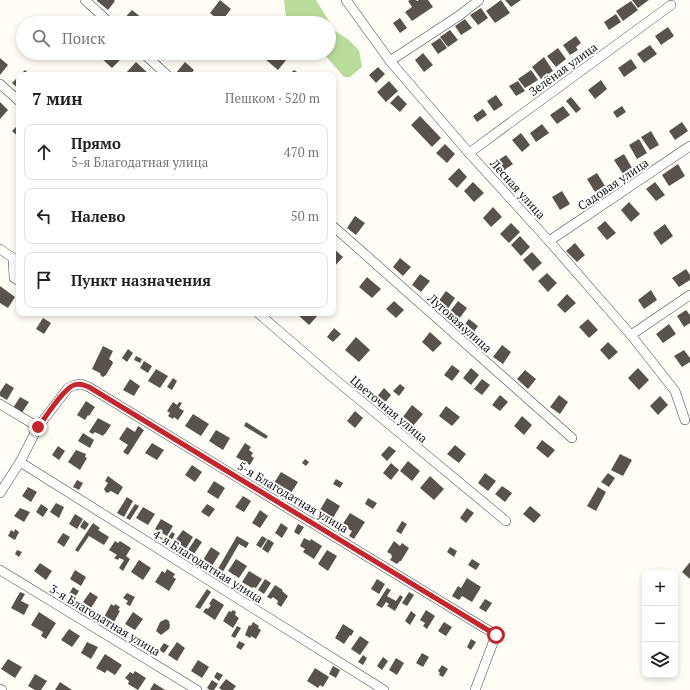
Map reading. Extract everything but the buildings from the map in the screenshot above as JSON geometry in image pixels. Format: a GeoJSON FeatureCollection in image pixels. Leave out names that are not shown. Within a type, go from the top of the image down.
{"type":"FeatureCollection","features":[{"type":"Feature","properties":{"kind":"street"},"geometry":{"type":"LineString","coordinates":[[85,0],[102,16]]}},
{"type":"Feature","properties":{"kind":"street","name":"Лесная улица"},"geometry":{"type":"LineString","coordinates":[[346,0],[390,61],[469,153],[549,241],[631,335],[675,391],[685,420]]}},
{"type":"Feature","properties":{"kind":"street"},"geometry":{"type":"LineString","coordinates":[[390,61],[460,15],[479,0]]}},
{"type":"Feature","properties":{"kind":"street","name":"Зелёная улица"},"geometry":{"type":"LineString","coordinates":[[469,153],[671,5]]}},
{"type":"Feature","properties":{"kind":"street"},"geometry":{"type":"LineString","coordinates":[[151,60],[164,72]]}},
{"type":"Feature","properties":{"kind":"street"},"geometry":{"type":"LineString","coordinates":[[0,84],[16,98]]}},
{"type":"Feature","properties":{"kind":"street","name":"Садовая улица"},"geometry":{"type":"LineString","coordinates":[[549,241],[690,146]]}},
{"type":"Feature","properties":{"kind":"street","name":"Луговая улица"},"geometry":{"type":"LineString","coordinates":[[336,229],[572,438]]}},
{"type":"Feature","properties":{"kind":"street"},"geometry":{"type":"LineString","coordinates":[[0,249],[13,258],[14,278],[16,279]]}},
{"type":"Feature","properties":{"kind":"street"},"geometry":{"type":"LineString","coordinates":[[631,335],[690,295]]}},
{"type":"Feature","properties":{"kind":"street","name":"Цветочная улица"},"geometry":{"type":"LineString","coordinates":[[261,316],[331,376],[506,521]]}},
{"type":"Feature","properties":{"kind":"street","name":"5-я Благодатная улица"},"geometry":{"type":"LineString","coordinates":[[38,427],[68,388],[81,384],[89,387],[496,635],[475,690]]}},
{"type":"Feature","properties":{"kind":"street"},"geometry":{"type":"LineString","coordinates":[[0,404],[38,427],[20,462],[0,492]]}},
{"type":"Feature","properties":{"kind":"street","name":"4-я Благодатная улица"},"geometry":{"type":"LineString","coordinates":[[20,462],[384,690]]}},
{"type":"Feature","properties":{"kind":"street","name":"3-я Благодатная улица"},"geometry":{"type":"LineString","coordinates":[[0,570],[197,690]]}},
{"type":"Feature","properties":{"kind":"green space"},"geometry":{"type":"Polygon","coordinates":[[[284,0],[316,0],[326,16],[286,16],[284,0]]]}},
{"type":"Feature","properties":{"kind":"green space"},"geometry":{"type":"Polygon","coordinates":[[[336,32],[349,40],[359,50],[362,67],[350,77],[344,77],[329,60],[336,60],[336,32]]]}},
{"type":"Feature","properties":{"kind":"route"},"geometry":{"type":"LineString","coordinates":[[38,427],[68,388],[81,384],[89,387],[496,635]]}}]}
